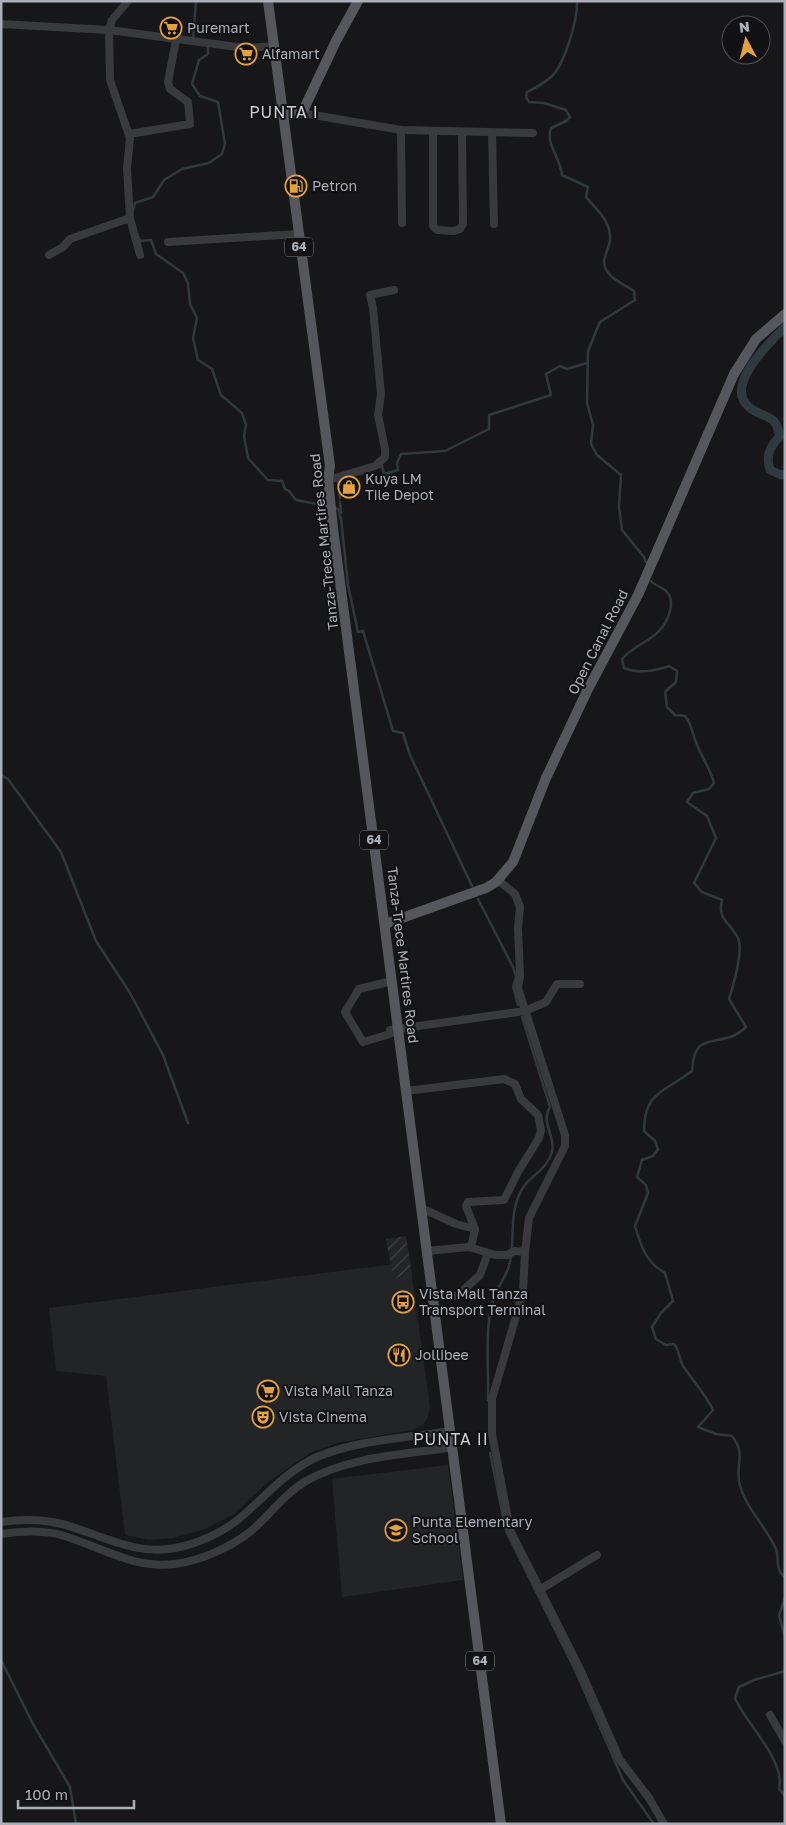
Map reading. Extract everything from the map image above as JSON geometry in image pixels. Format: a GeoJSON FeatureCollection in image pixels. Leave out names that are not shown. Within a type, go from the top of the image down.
{"type":"FeatureCollection","features":[{"type":"Feature","properties":{"kind":"main road","name":"Tanza-Trece Martires Road"},"geometry":{"type":"LineString","coordinates":[[268,1],[330,466],[328,480],[332,516],[501,1824]]}},
{"type":"Feature","properties":{"kind":"main road"},"geometry":{"type":"LineString","coordinates":[[283,114],[302,113],[336,41],[358,1]]}},
{"type":"Feature","properties":{"kind":"main road","name":"Open Canal Road"},"geometry":{"type":"LineString","coordinates":[[385,924],[486,888],[498,880],[513,862],[546,778],[587,691],[608,656],[638,595],[734,374],[756,339],[785,314]]}},
{"type":"Feature","properties":{"kind":"street"},"geometry":{"type":"LineString","coordinates":[[128,1],[112,20],[109,30],[110,80],[129,134],[130,218],[140,256]]}},
{"type":"Feature","properties":{"kind":"street"},"geometry":{"type":"LineString","coordinates":[[1,24],[109,30],[245,48],[275,46]]}},
{"type":"Feature","properties":{"kind":"street"},"geometry":{"type":"LineString","coordinates":[[129,134],[190,124],[188,102],[170,89],[168,82],[176,40]]}},
{"type":"Feature","properties":{"kind":"street"},"geometry":{"type":"LineString","coordinates":[[302,113],[401,130],[533,133]]}},
{"type":"Feature","properties":{"kind":"street"},"geometry":{"type":"LineString","coordinates":[[401,130],[402,223]]}},
{"type":"Feature","properties":{"kind":"street"},"geometry":{"type":"LineString","coordinates":[[433,131],[433,226],[437,230],[454,231],[460,229],[463,224],[462,132]]}},
{"type":"Feature","properties":{"kind":"street"},"geometry":{"type":"LineString","coordinates":[[492,133],[494,224]]}},
{"type":"Feature","properties":{"kind":"street"},"geometry":{"type":"LineString","coordinates":[[49,255],[63,247],[70,239],[130,218]]}},
{"type":"Feature","properties":{"kind":"street"},"geometry":{"type":"LineString","coordinates":[[168,242],[298,234]]}},
{"type":"Feature","properties":{"kind":"street"},"geometry":{"type":"LineString","coordinates":[[328,480],[375,466],[385,457],[378,415],[381,394],[373,308],[370,295],[394,290]]}},
{"type":"Feature","properties":{"kind":"street"},"geometry":{"type":"LineString","coordinates":[[498,880],[515,894],[520,907],[518,928],[520,976],[518,988],[564,1135],[565,1146],[529,1218],[523,1292],[492,1399],[492,1434],[510,1530],[580,1669],[620,1760],[649,1798],[664,1824]]}},
{"type":"Feature","properties":{"kind":"street"},"geometry":{"type":"LineString","coordinates":[[392,981],[360,989],[345,1012],[363,1042],[398,1029],[525,1011],[546,1002],[556,989],[557,984],[580,984]]}},
{"type":"Feature","properties":{"kind":"street"},"geometry":{"type":"LineString","coordinates":[[406,1091],[504,1080],[516,1084],[521,1099],[538,1115],[541,1123],[539,1138],[518,1172],[504,1200],[468,1202],[466,1206],[475,1229],[471,1247]]}},
{"type":"Feature","properties":{"kind":"street"},"geometry":{"type":"LineString","coordinates":[[421,1208],[456,1224],[475,1229]]}},
{"type":"Feature","properties":{"kind":"street"},"geometry":{"type":"LineString","coordinates":[[427,1251],[471,1247],[488,1253],[506,1255],[514,1251],[525,1252]]}},
{"type":"Feature","properties":{"kind":"street"},"geometry":{"type":"LineString","coordinates":[[433,1296],[457,1296],[480,1276],[488,1253]]}},
{"type":"Feature","properties":{"kind":"street"},"geometry":{"type":"LineString","coordinates":[[1,1522],[46,1521],[62,1524],[129,1547],[152,1550],[192,1544],[239,1519],[281,1480],[317,1457],[342,1449],[450,1430]]}},
{"type":"Feature","properties":{"kind":"street"},"geometry":{"type":"LineString","coordinates":[[1,1534],[46,1532],[60,1535],[127,1560],[153,1565],[174,1564],[213,1553],[249,1532],[290,1493],[323,1473],[368,1459],[453,1447]]}},
{"type":"Feature","properties":{"kind":"street"},"geometry":{"type":"LineString","coordinates":[[101,1550],[105,1539]]}},
{"type":"Feature","properties":{"kind":"street"},"geometry":{"type":"LineString","coordinates":[[540,1589],[597,1555]]}},
{"type":"Feature","properties":{"kind":"street"},"geometry":{"type":"LineString","coordinates":[[770,1715],[785,1741]]}},
{"type":"Feature","properties":{"kind":"shaded area"},"geometry":{"type":"Polygon","coordinates":[[[406,1236],[412,1275],[393,1278],[386,1239],[406,1236]]]}},
{"type":"Feature","properties":{"kind":"shaded area","name":"Vista Mall Tanza"},"geometry":{"type":"Polygon","coordinates":[[[410,1262],[430,1407],[427,1419],[423,1425],[412,1430],[337,1443],[310,1453],[268,1482],[234,1514],[203,1530],[173,1538],[149,1540],[125,1535],[106,1376],[56,1371],[49,1308],[410,1262]]]}},
{"type":"Feature","properties":{"kind":"shaded area","name":"Punta Elementary School"},"geometry":{"type":"Polygon","coordinates":[[[448,1465],[463,1580],[342,1597],[332,1479],[448,1465]]]}},
{"type":"Feature","properties":{"kind":"waterway"},"geometry":{"type":"LineString","coordinates":[[193,39],[196,1]]}},
{"type":"Feature","properties":{"kind":"waterway"},"geometry":{"type":"LineString","coordinates":[[577,1],[573,29],[558,69],[544,83],[527,92],[526,97],[529,102],[544,103],[566,110],[570,117],[551,128],[550,134],[551,145],[559,162],[562,175],[588,187],[586,197],[601,215],[609,230],[610,241],[604,260],[606,271],[613,278],[634,291],[635,300],[600,322],[588,351],[587,403],[593,425],[591,444],[597,455],[621,475],[619,507],[622,530],[646,562]]}},
{"type":"Feature","properties":{"kind":"waterway"},"geometry":{"type":"LineString","coordinates":[[132,214],[135,203],[153,197],[164,180],[182,169],[209,163],[222,154],[225,144],[218,102],[200,96],[192,84],[199,60],[208,54],[208,45]]}},
{"type":"Feature","properties":{"kind":"waterway"},"geometry":{"type":"LineString","coordinates":[[139,238],[140,241],[151,240],[156,254],[183,273],[188,283],[190,304],[197,318],[193,338],[198,360],[212,369],[221,395],[242,413],[246,425],[244,436],[248,458],[268,480],[282,481],[285,489],[296,500],[328,506]]}},
{"type":"Feature","properties":{"kind":"waterway"},"geometry":{"type":"LineString","coordinates":[[785,327],[752,364],[745,376],[742,388],[743,398],[749,407],[769,417],[776,424],[779,437],[769,452],[768,460],[770,470],[781,475],[785,474]]}},
{"type":"Feature","properties":{"kind":"waterway"},"geometry":{"type":"LineString","coordinates":[[376,468],[382,466],[384,474],[398,470],[397,463],[401,454],[445,451],[489,429],[489,415],[551,395],[546,374],[560,366],[567,369],[587,363]]}},
{"type":"Feature","properties":{"kind":"waterway"},"geometry":{"type":"LineString","coordinates":[[356,475],[369,471]]}},
{"type":"Feature","properties":{"kind":"waterway"},"geometry":{"type":"LineString","coordinates":[[338,480],[340,498]]}},
{"type":"Feature","properties":{"kind":"waterway"},"geometry":{"type":"LineString","coordinates":[[340,502],[341,513]]}},
{"type":"Feature","properties":{"kind":"waterway"},"geometry":{"type":"LineString","coordinates":[[334,507],[339,510],[341,520]]}},
{"type":"Feature","properties":{"kind":"waterway"},"geometry":{"type":"LineString","coordinates":[[341,518],[348,585],[358,632],[363,631],[393,731],[403,733],[410,755],[472,886]]}},
{"type":"Feature","properties":{"kind":"waterway"},"geometry":{"type":"LineString","coordinates":[[651,581],[665,590],[670,596],[670,612],[655,635],[622,659],[624,668],[630,670],[646,671],[669,666],[677,671],[676,682],[665,692],[667,707],[675,715],[685,716],[687,719],[714,783],[709,789],[693,793],[687,802],[707,816],[716,838],[694,883],[702,892],[722,900],[721,912],[723,917],[738,938],[740,944],[739,959],[729,999],[746,1027],[728,1038],[704,1044],[698,1049],[694,1057],[692,1071],[652,1100],[645,1118],[644,1131],[655,1141],[658,1149],[653,1156],[642,1160],[637,1177],[646,1185],[648,1193],[635,1226],[645,1253],[653,1264],[665,1273],[673,1301],[661,1313],[652,1327],[656,1339],[666,1345],[674,1344],[683,1366],[713,1410],[698,1427],[716,1434],[732,1436],[736,1442],[740,1453],[738,1474],[741,1490],[772,1540],[777,1553],[778,1567],[785,1577]]}},
{"type":"Feature","properties":{"kind":"waterway"},"geometry":{"type":"LineString","coordinates":[[1,775],[8,779],[61,852],[96,941],[130,993],[163,1055],[188,1123]]}},
{"type":"Feature","properties":{"kind":"waterway"},"geometry":{"type":"LineString","coordinates":[[478,899],[513,967],[516,977],[513,987],[518,1005]]}},
{"type":"Feature","properties":{"kind":"waterway"},"geometry":{"type":"LineString","coordinates":[[512,1249],[515,1208],[520,1192],[547,1162],[553,1146],[547,1124],[547,1113],[550,1107],[522,1017]]}},
{"type":"Feature","properties":{"kind":"waterway"},"geometry":{"type":"LineString","coordinates":[[488,1400],[488,1348],[491,1308],[496,1292],[509,1267],[511,1255]]}},
{"type":"Feature","properties":{"kind":"waterway"},"geometry":{"type":"LineString","coordinates":[[490,1453],[506,1531],[576,1672],[623,1780],[654,1824]]}},
{"type":"Feature","properties":{"kind":"waterway"},"geometry":{"type":"LineString","coordinates":[[785,1598],[779,1615],[785,1638]]}},
{"type":"Feature","properties":{"kind":"waterway"},"geometry":{"type":"LineString","coordinates":[[1,1660],[33,1724],[70,1787],[76,1824]]}},
{"type":"Feature","properties":{"kind":"waterway"},"geometry":{"type":"LineString","coordinates":[[785,1671],[754,1680],[739,1687],[735,1698],[771,1754],[780,1778],[779,1789],[785,1796]]}},
{"type":"Feature","properties":{"kind":"place","name":"Puremart"},"geometry":{"type":"Point","coordinates":[171,28]}},
{"type":"Feature","properties":{"kind":"place","name":"Alfamart"},"geometry":{"type":"Point","coordinates":[246,54]}},
{"type":"Feature","properties":{"kind":"place","name":"Petron"},"geometry":{"type":"Point","coordinates":[296,186]}},
{"type":"Feature","properties":{"kind":"place","name":"Kuya LM Tile Depot"},"geometry":{"type":"Point","coordinates":[349,487]}},
{"type":"Feature","properties":{"kind":"place","name":"Vista Mall Tanza Transport Terminal"},"geometry":{"type":"Point","coordinates":[403,1302]}},
{"type":"Feature","properties":{"kind":"place","name":"Jollibee"},"geometry":{"type":"Point","coordinates":[399,1355]}},
{"type":"Feature","properties":{"kind":"place","name":"Vista Mall Tanza"},"geometry":{"type":"Point","coordinates":[268,1391]}},
{"type":"Feature","properties":{"kind":"place","name":"Vista Cinema"},"geometry":{"type":"Point","coordinates":[263,1417]}},
{"type":"Feature","properties":{"kind":"place","name":"Punta Elementary School"},"geometry":{"type":"Point","coordinates":[396,1530]}},
{"type":"Feature","properties":{"kind":"district","name":"PUNTA I"},"geometry":{"type":"Point","coordinates":[284,112]}},
{"type":"Feature","properties":{"kind":"district","name":"PUNTA II"},"geometry":{"type":"Point","coordinates":[451,1439]}}]}
